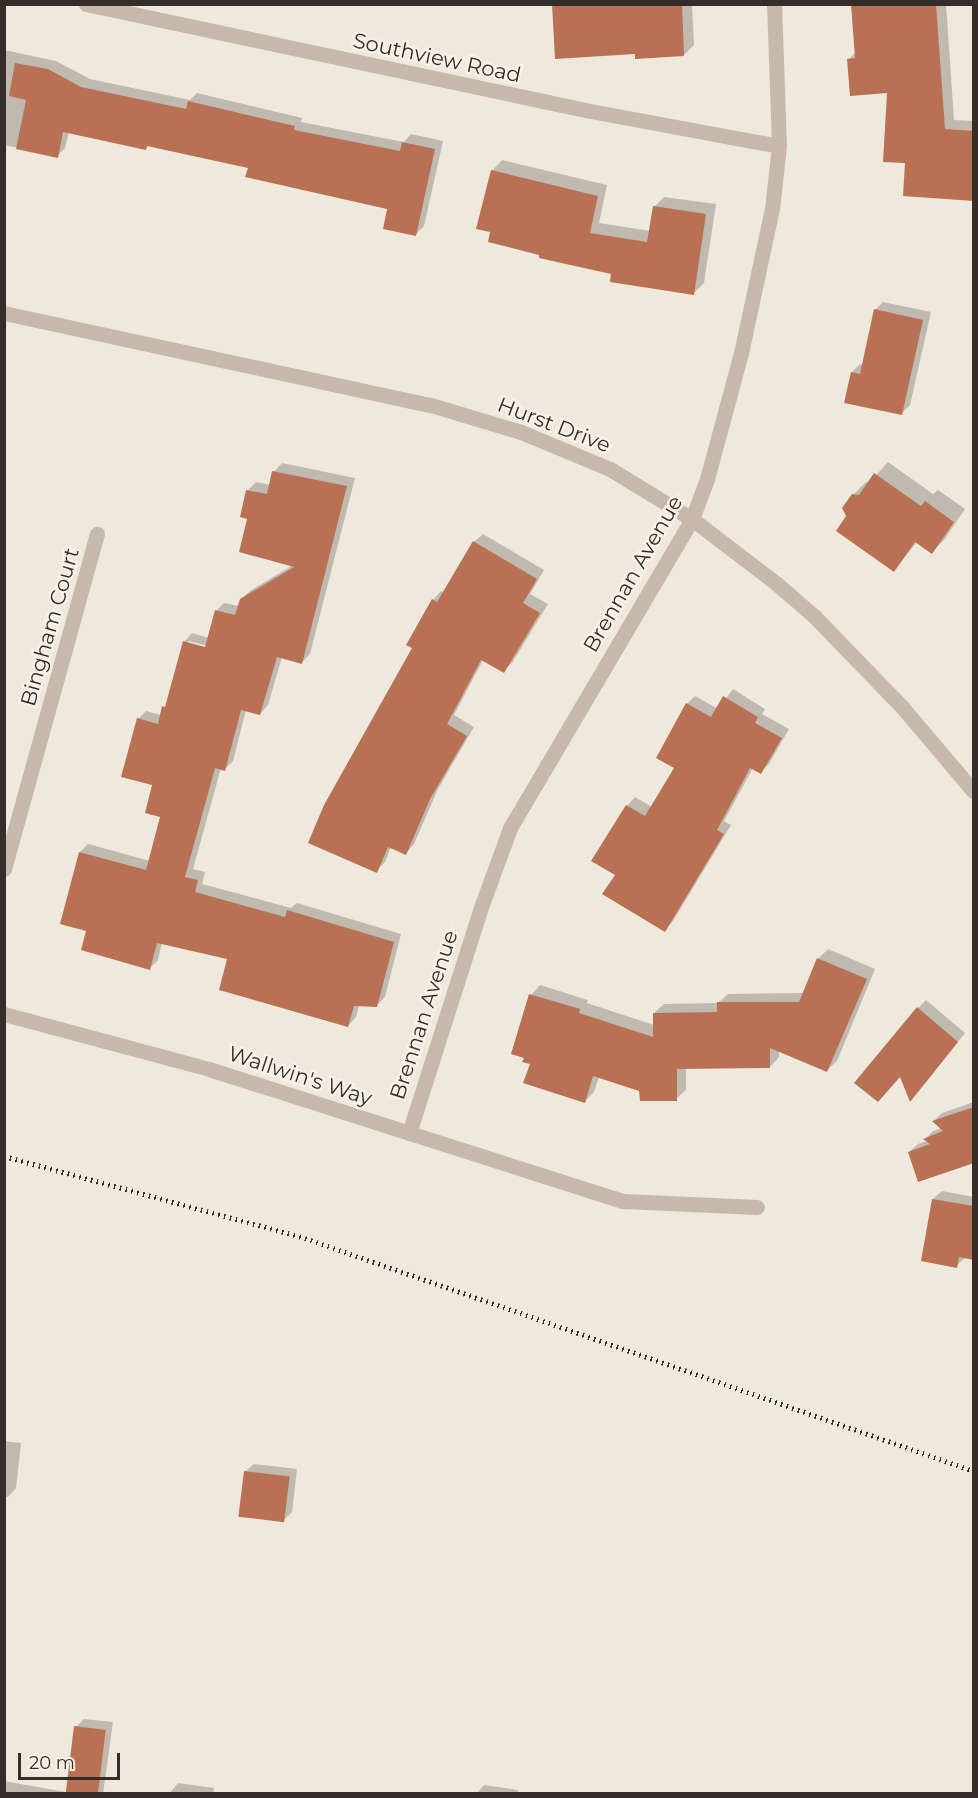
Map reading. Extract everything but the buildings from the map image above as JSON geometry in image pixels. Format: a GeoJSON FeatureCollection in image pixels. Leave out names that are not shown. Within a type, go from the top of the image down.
{"type":"FeatureCollection","features":[{"type":"Feature","properties":{"kind":"street","name":"Southview Road"},"geometry":{"type":"LineString","coordinates":[[86,4],[585,110],[779,146]]}},
{"type":"Feature","properties":{"kind":"street","name":"Brennan Avenue"},"geometry":{"type":"LineString","coordinates":[[409,1133],[480,910],[510,828],[692,519],[707,479],[741,353],[772,209],[779,146],[774,4]]}},
{"type":"Feature","properties":{"kind":"street","name":"Hurst Drive"},"geometry":{"type":"LineString","coordinates":[[4,313],[373,391],[521,432],[585,457],[692,519],[777,584],[814,616],[903,708],[974,792]]}},
{"type":"Feature","properties":{"kind":"street","name":"Bingham Court"},"geometry":{"type":"LineString","coordinates":[[4,869],[97,534]]}},
{"type":"Feature","properties":{"kind":"street","name":"Wallwin's Way"},"geometry":{"type":"LineString","coordinates":[[4,1014],[209,1069],[622,1200],[757,1207]]}},
{"type":"Feature","properties":{"kind":"railway"},"geometry":{"type":"LineString","coordinates":[[4,1156],[305,1238],[974,1471]]}}]}
